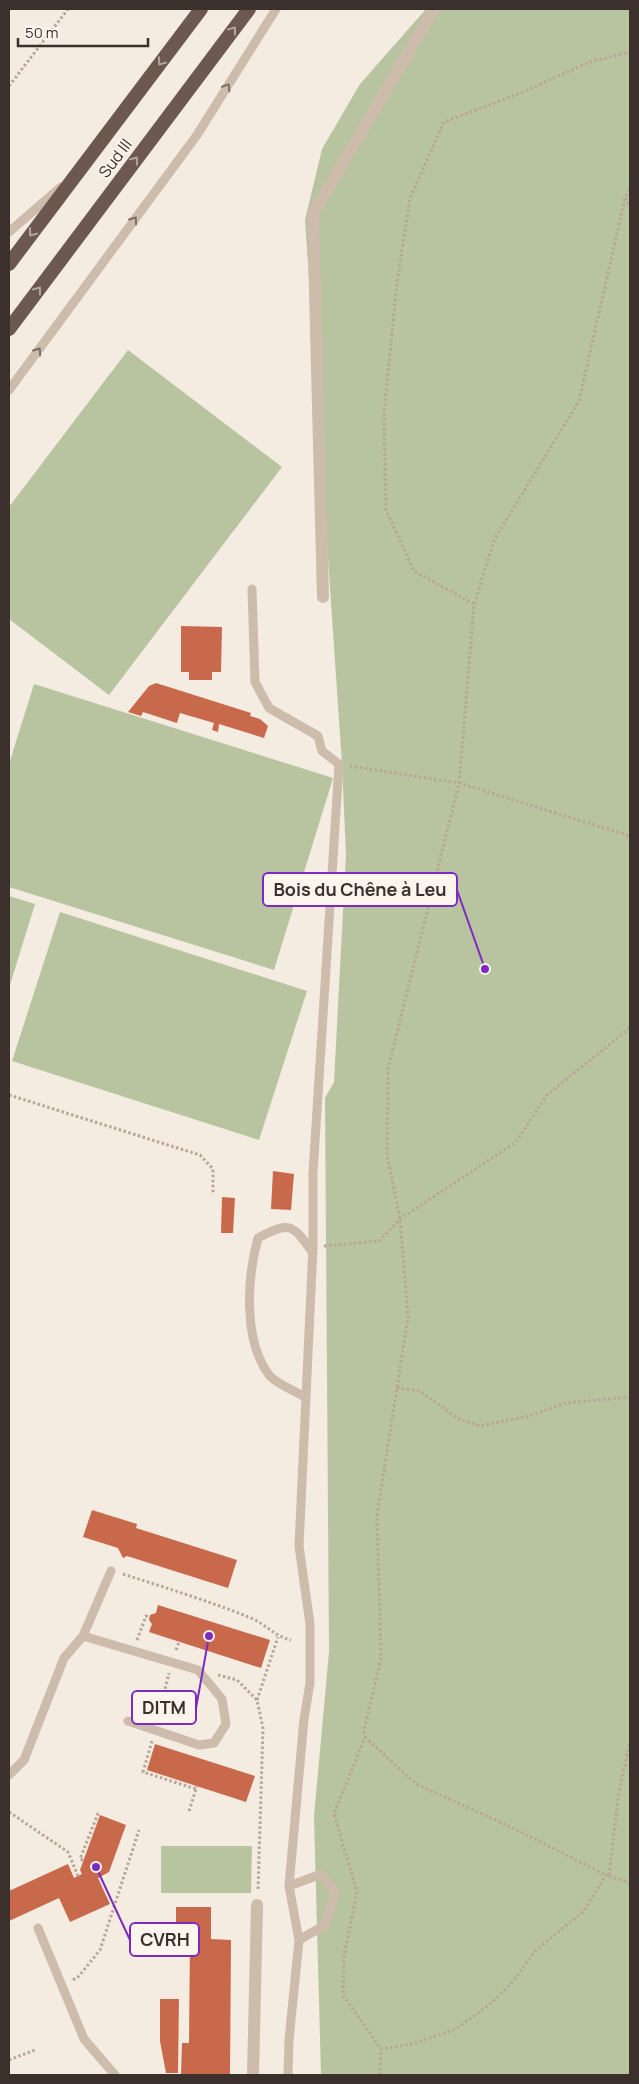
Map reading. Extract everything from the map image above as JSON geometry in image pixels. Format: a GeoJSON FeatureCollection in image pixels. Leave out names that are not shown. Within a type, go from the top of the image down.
{"type":"FeatureCollection","features":[{"type":"Feature","properties":{"kind":"highway","name":"Sud III"},"geometry":{"type":"LineString","coordinates":[[9,264],[201,9]]}},
{"type":"Feature","properties":{"kind":"highway","name":"Sud III"},"geometry":{"type":"LineString","coordinates":[[9,329],[249,9]]}},
{"type":"Feature","properties":{"kind":"street"},"geometry":{"type":"LineString","coordinates":[[323,597],[313,214],[434,9]]}},
{"type":"Feature","properties":{"kind":"street"},"geometry":{"type":"LineString","coordinates":[[253,2075],[257,1905]]}},
{"type":"Feature","properties":{"kind":"lane"},"geometry":{"type":"LineString","coordinates":[[9,390],[197,135],[276,9]]}},
{"type":"Feature","properties":{"kind":"lane"},"geometry":{"type":"LineString","coordinates":[[9,232],[77,174]]}},
{"type":"Feature","properties":{"kind":"lane"},"geometry":{"type":"LineString","coordinates":[[252,589],[255,682],[269,708],[318,736],[322,751],[339,764],[313,1163],[313,1250],[299,1546],[310,1624],[310,1683],[304,1719],[290,1886],[299,1940],[289,2040],[288,2075]]}},
{"type":"Feature","properties":{"kind":"lane"},"geometry":{"type":"LineString","coordinates":[[305,1397],[270,1377],[257,1353],[249,1304],[251,1264],[258,1238],[274,1229],[289,1228],[297,1230],[313,1250]]}},
{"type":"Feature","properties":{"kind":"lane"},"geometry":{"type":"LineString","coordinates":[[9,1776],[24,1760],[64,1658],[82,1636],[111,1571]]}},
{"type":"Feature","properties":{"kind":"lane"},"geometry":{"type":"LineString","coordinates":[[82,1636],[198,1670],[222,1699],[226,1724],[214,1743],[199,1746],[128,1721]]}},
{"type":"Feature","properties":{"kind":"lane"},"geometry":{"type":"LineString","coordinates":[[290,1886],[320,1874],[335,1894],[325,1925],[299,1940]]}},
{"type":"Feature","properties":{"kind":"lane"},"geometry":{"type":"LineString","coordinates":[[38,1928],[84,2039],[115,2075]]}},
{"type":"Feature","properties":{"kind":"path"},"geometry":{"type":"LineString","coordinates":[[9,86],[68,9]]}},
{"type":"Feature","properties":{"kind":"path"},"geometry":{"type":"LineString","coordinates":[[474,604],[414,571],[386,510],[384,414],[397,283],[410,198],[444,122],[518,94],[590,62],[630,52]]}},
{"type":"Feature","properties":{"kind":"path"},"geometry":{"type":"LineString","coordinates":[[380,2075],[381,2049],[343,1995],[344,1956],[357,1892],[334,1814],[365,1736],[364,1730],[382,1659],[377,1515],[408,1317],[400,1219],[387,1155],[388,1069],[459,783],[474,604],[494,540],[579,401],[625,198],[630,190]]}},
{"type":"Feature","properties":{"kind":"path"},"geometry":{"type":"LineString","coordinates":[[625,198],[630,206]]}},
{"type":"Feature","properties":{"kind":"path"},"geometry":{"type":"LineString","coordinates":[[339,764],[459,783],[630,836]]}},
{"type":"Feature","properties":{"kind":"path"},"geometry":{"type":"LineString","coordinates":[[313,1250],[379,1241],[400,1219],[516,1142],[547,1095],[630,1028]]}},
{"type":"Feature","properties":{"kind":"path"},"geometry":{"type":"LineString","coordinates":[[9,1095],[200,1155],[213,1169],[213,1195]]}},
{"type":"Feature","properties":{"kind":"path"},"geometry":{"type":"LineString","coordinates":[[397,1388],[420,1391],[458,1418],[480,1426],[529,1416],[566,1403],[630,1397]]}},
{"type":"Feature","properties":{"kind":"path"},"geometry":{"type":"LineString","coordinates":[[111,1571],[204,1600],[262,1622],[278,1637],[291,1640]]}},
{"type":"Feature","properties":{"kind":"path"},"geometry":{"type":"LineString","coordinates":[[137,1641],[146,1616],[149,1618]]}},
{"type":"Feature","properties":{"kind":"path"},"geometry":{"type":"LineString","coordinates":[[257,1905],[263,1728],[257,1700],[278,1637]]}},
{"type":"Feature","properties":{"kind":"path"},"geometry":{"type":"LineString","coordinates":[[176,1650],[179,1642]]}},
{"type":"Feature","properties":{"kind":"path"},"geometry":{"type":"LineString","coordinates":[[265,1654],[272,1656]]}},
{"type":"Feature","properties":{"kind":"path"},"geometry":{"type":"LineString","coordinates":[[172,1661],[143,1772],[197,1787],[189,1811]]}},
{"type":"Feature","properties":{"kind":"path"},"geometry":{"type":"LineString","coordinates":[[198,1670],[237,1680],[257,1700]]}},
{"type":"Feature","properties":{"kind":"path"},"geometry":{"type":"LineString","coordinates":[[365,1736],[416,1784],[515,1829],[608,1875],[630,1883]]}},
{"type":"Feature","properties":{"kind":"path"},"geometry":{"type":"LineString","coordinates":[[381,2049],[412,2044],[456,2029],[489,2005],[510,1985],[537,1949],[583,1912],[608,1875],[619,1790],[630,1743]]}},
{"type":"Feature","properties":{"kind":"path"},"geometry":{"type":"LineString","coordinates":[[83,1860],[80,1859],[99,1811]]}},
{"type":"Feature","properties":{"kind":"path"},"geometry":{"type":"LineString","coordinates":[[9,1812],[68,1852],[78,1876]]}},
{"type":"Feature","properties":{"kind":"path"},"geometry":{"type":"LineString","coordinates":[[62,1987],[79,1976],[100,1950],[139,1830]]}},
{"type":"Feature","properties":{"kind":"path"},"geometry":{"type":"LineString","coordinates":[[9,2060],[35,2050]]}},
{"type":"Feature","properties":{"kind":"green space"},"geometry":{"type":"Polygon","coordinates":[[[426,9],[630,9],[630,2075],[321,2075],[314,1816],[329,1652],[325,1098],[334,1082],[346,855],[342,764],[305,220],[322,149],[360,84],[426,9]]]}},
{"type":"Feature","properties":{"kind":"green space"},"geometry":{"type":"Polygon","coordinates":[[[128,350],[282,467],[109,695],[9,619],[9,507],[128,350]]]}},
{"type":"Feature","properties":{"kind":"green space"},"geometry":{"type":"Polygon","coordinates":[[[34,684],[333,778],[274,970],[9,887],[9,764],[34,684]]]}},
{"type":"Feature","properties":{"kind":"green space"},"geometry":{"type":"Polygon","coordinates":[[[9,896],[35,904],[9,988],[9,896]]]}},
{"type":"Feature","properties":{"kind":"green space"},"geometry":{"type":"Polygon","coordinates":[[[60,912],[307,991],[259,1140],[12,1061],[60,912]]]}},
{"type":"Feature","properties":{"kind":"green space"},"geometry":{"type":"Polygon","coordinates":[[[161,1846],[252,1846],[251,1893],[161,1893],[161,1846]]]}},
{"type":"Feature","properties":{"kind":"building"},"geometry":{"type":"Polygon","coordinates":[[[181,626],[222,627],[221,672],[212,672],[212,680],[189,680],[189,672],[181,672],[181,626]]]}},
{"type":"Feature","properties":{"kind":"building"},"geometry":{"type":"Polygon","coordinates":[[[156,683],[251,713],[250,716],[260,719],[268,726],[264,738],[219,724],[218,732],[212,730],[214,723],[180,713],[177,723],[143,712],[141,716],[128,712],[149,686],[156,683]]]}},
{"type":"Feature","properties":{"kind":"building"},"geometry":{"type":"Polygon","coordinates":[[[273,1171],[294,1174],[291,1210],[271,1209],[273,1171]]]}},
{"type":"Feature","properties":{"kind":"building"},"geometry":{"type":"Polygon","coordinates":[[[222,1197],[235,1198],[233,1233],[221,1233],[222,1197]]]}},
{"type":"Feature","properties":{"kind":"building"},"geometry":{"type":"Polygon","coordinates":[[[92,1510],[137,1524],[136,1528],[237,1560],[228,1588],[127,1556],[123,1558],[118,1548],[83,1537],[92,1510]]]}},
{"type":"Feature","properties":{"kind":"building"},"geometry":{"type":"Polygon","coordinates":[[[158,1605],[270,1640],[261,1668],[149,1632],[152,1624],[149,1620],[150,1615],[156,1613],[158,1605]]]}},
{"type":"Feature","properties":{"kind":"building"},"geometry":{"type":"Polygon","coordinates":[[[155,1744],[255,1776],[246,1802],[147,1770],[155,1744]]]}},
{"type":"Feature","properties":{"kind":"building"},"geometry":{"type":"Polygon","coordinates":[[[100,1815],[126,1825],[109,1872],[98,1878],[110,1904],[70,1922],[59,1898],[9,1921],[9,1891],[68,1864],[74,1878],[82,1874],[80,1870],[100,1815]]]}},
{"type":"Feature","properties":{"kind":"building"},"geometry":{"type":"Polygon","coordinates":[[[176,1907],[211,1907],[211,1939],[231,1940],[230,2075],[181,2075],[182,2043],[189,2043],[190,1939],[176,1939],[176,1907]]]}},
{"type":"Feature","properties":{"kind":"building"},"geometry":{"type":"Polygon","coordinates":[[[160,1999],[179,1999],[178,2073],[166,2073],[160,2041],[160,1999]]]}},
{"type":"Feature","properties":{"kind":"place","name":"Bois du Chêne à Leu"},"geometry":{"type":"Point","coordinates":[485,969]}},
{"type":"Feature","properties":{"kind":"place","name":"DITM"},"geometry":{"type":"Point","coordinates":[209,1636]}},
{"type":"Feature","properties":{"kind":"place","name":"CVRH"},"geometry":{"type":"Point","coordinates":[96,1867]}}]}
